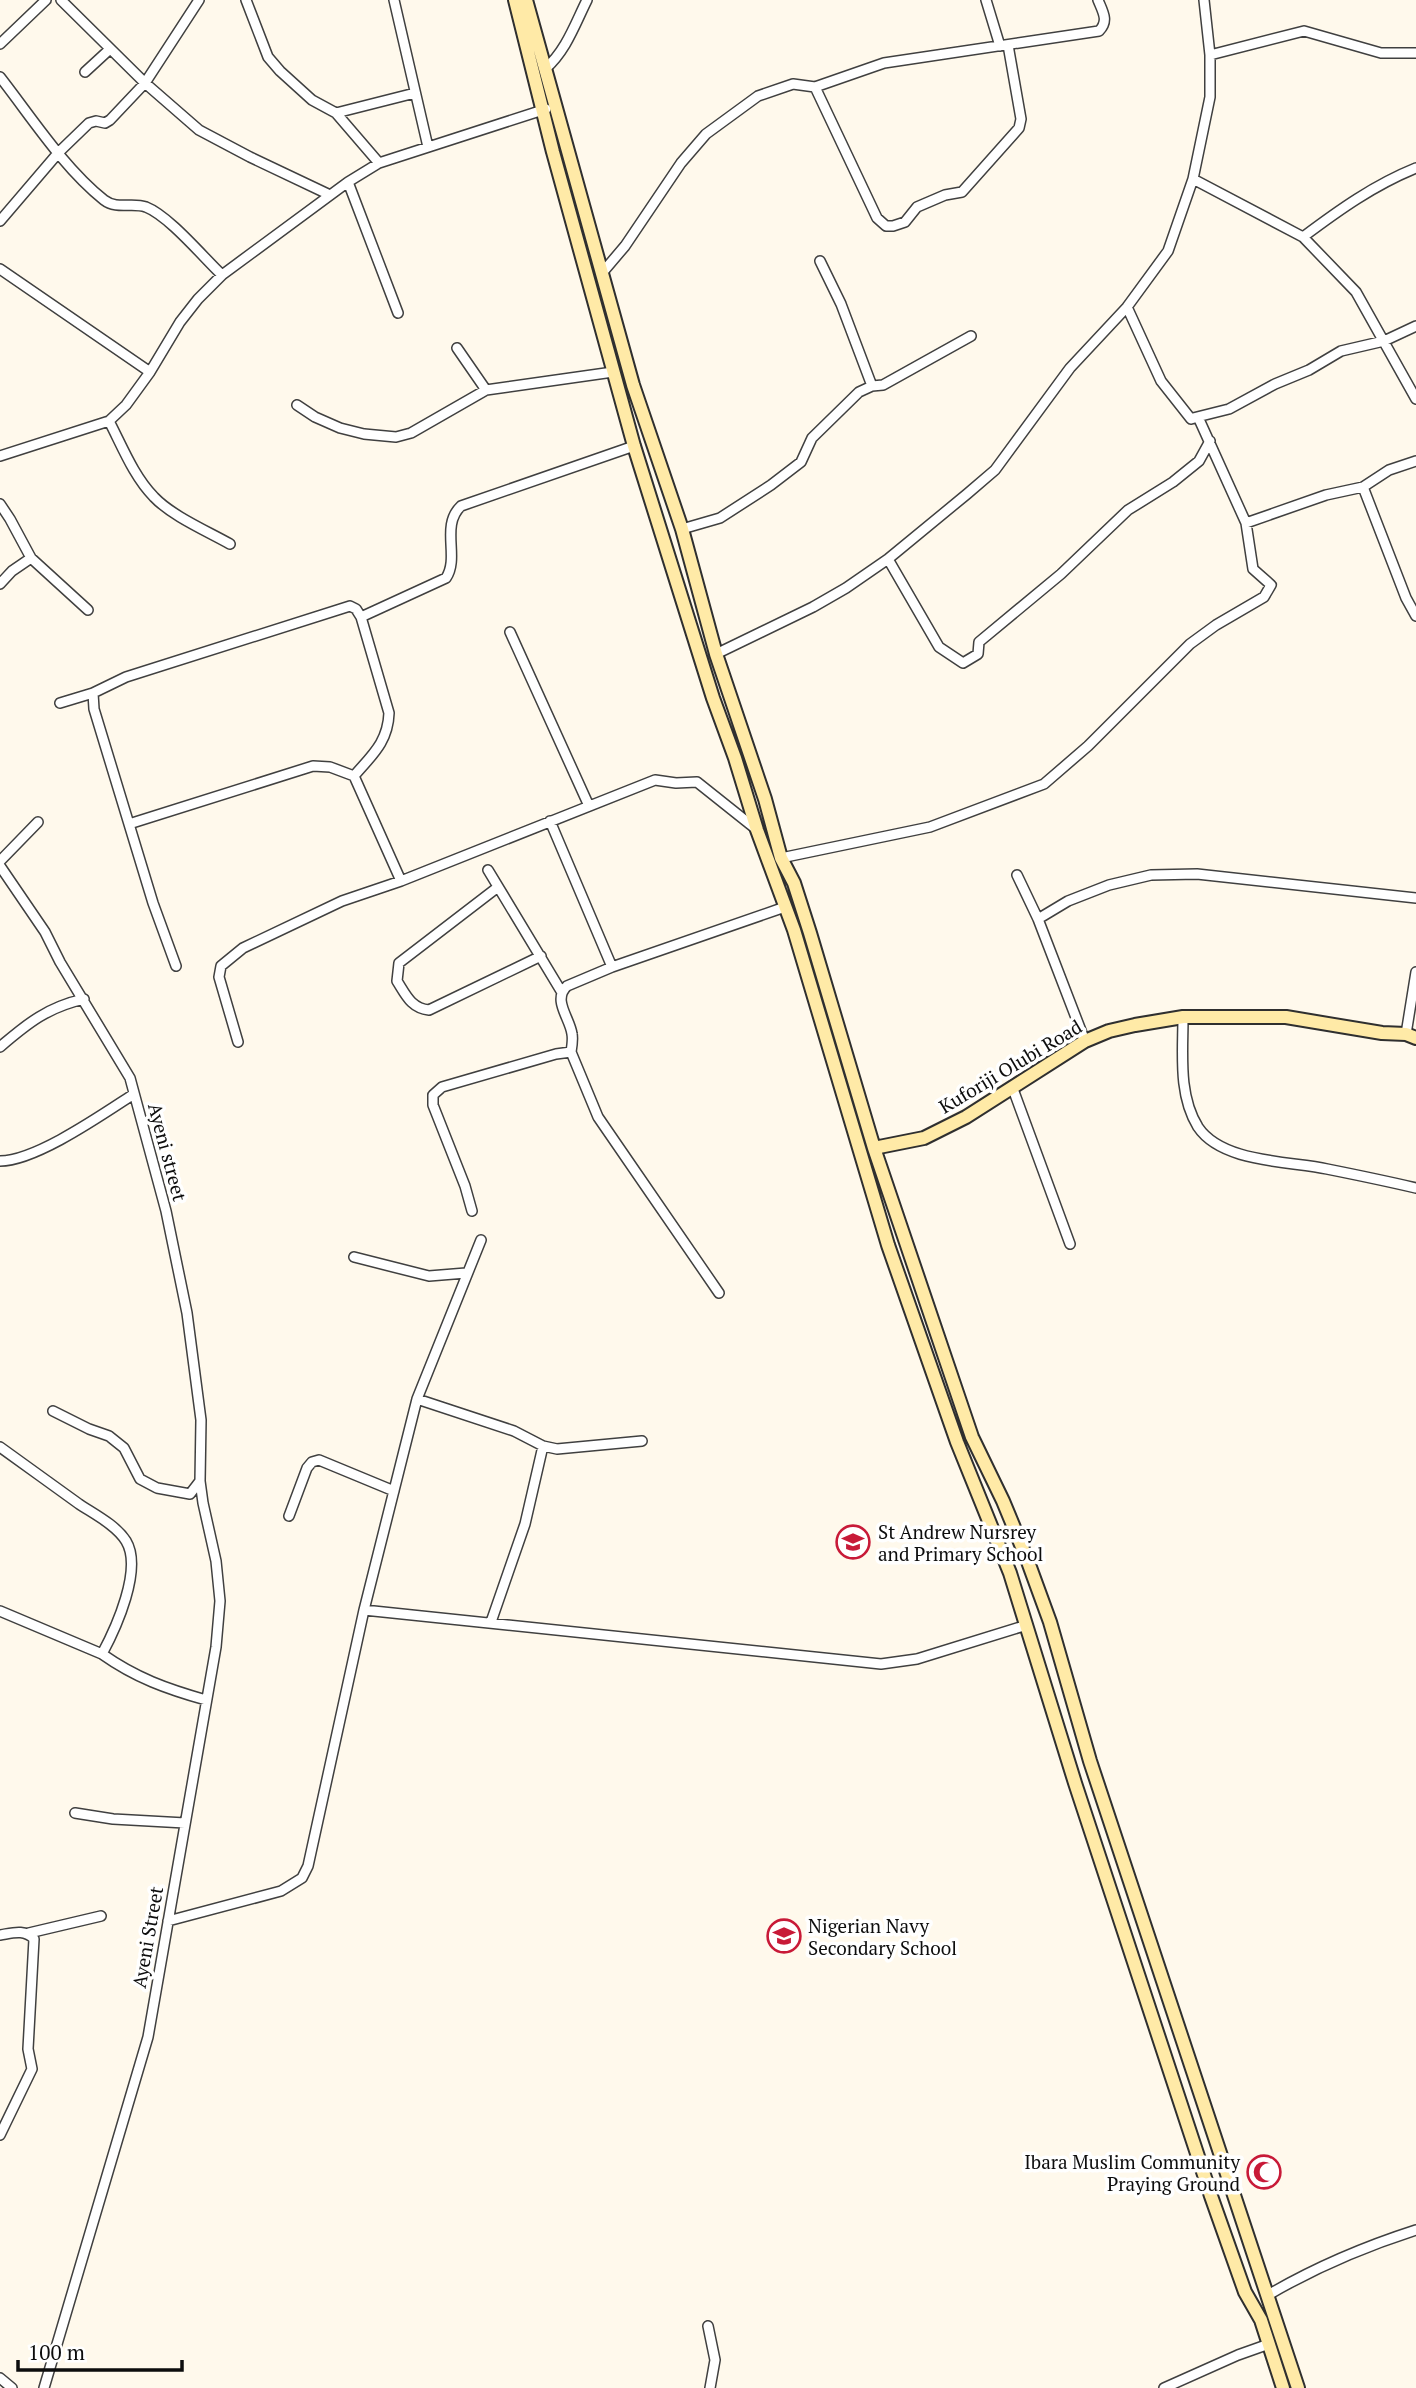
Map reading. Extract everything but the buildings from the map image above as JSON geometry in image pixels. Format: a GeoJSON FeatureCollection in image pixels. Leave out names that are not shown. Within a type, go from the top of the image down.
{"type":"FeatureCollection","features":[{"type":"Feature","properties":{"kind":"main road"},"geometry":{"type":"LineString","coordinates":[[515,0],[602,273],[633,385],[682,529],[716,654],[765,799],[781,859],[794,883],[874,1148],[972,1437],[1003,1501],[1050,1622],[1090,1760],[1298,2388]]}},
{"type":"Feature","properties":{"kind":"main road"},"geometry":{"type":"LineString","coordinates":[[526,0],[545,69],[549,108],[612,372],[713,698],[785,907],[888,1245],[957,1442],[1010,1573],[1075,1783],[1245,2292],[1261,2320],[1283,2388]]}},
{"type":"Feature","properties":{"kind":"main road"},"geometry":{"type":"LineString","coordinates":[[812,993],[826,989]]}},
{"type":"Feature","properties":{"kind":"main road","name":"Kuforiji Olubi Road"},"geometry":{"type":"LineString","coordinates":[[874,1148],[924,1138],[1013,1089],[1085,1041],[1135,1024],[1183,1017],[1286,1017],[1411,1036]]}},
{"type":"Feature","properties":{"kind":"main road"},"geometry":{"type":"LineString","coordinates":[[957,1442],[972,1437]]}},
{"type":"Feature","properties":{"kind":"street"},"geometry":{"type":"LineString","coordinates":[[0,44],[46,0]]}},
{"type":"Feature","properties":{"kind":"street"},"geometry":{"type":"LineString","coordinates":[[61,0],[145,83],[200,130],[330,195]]}},
{"type":"Feature","properties":{"kind":"street"},"geometry":{"type":"LineString","coordinates":[[0,221],[58,152],[89,123],[104,123],[110,120],[145,83],[199,0]]}},
{"type":"Feature","properties":{"kind":"street"},"geometry":{"type":"LineString","coordinates":[[246,0],[268,57],[312,100],[336,113],[379,163]]}},
{"type":"Feature","properties":{"kind":"street"},"geometry":{"type":"LineString","coordinates":[[394,0],[428,147]]}},
{"type":"Feature","properties":{"kind":"street"},"geometry":{"type":"LineString","coordinates":[[545,69],[555,61],[565,45],[587,0]]}},
{"type":"Feature","properties":{"kind":"street"},"geometry":{"type":"LineString","coordinates":[[815,87],[877,218],[886,226],[905,222],[917,207],[945,195],[962,192],[1019,128],[1021,119],[1004,46],[986,0]]}},
{"type":"Feature","properties":{"kind":"street"},"geometry":{"type":"LineString","coordinates":[[602,273],[625,246],[681,163],[706,134],[758,96],[793,84],[815,87],[884,63],[1099,31],[1104,26],[1106,17],[1098,0]]}},
{"type":"Feature","properties":{"kind":"street"},"geometry":{"type":"LineString","coordinates":[[716,654],[846,588],[888,559],[995,470],[1070,368],[1127,307],[1168,251],[1193,179],[1210,97],[1210,55],[1204,0]]}},
{"type":"Feature","properties":{"kind":"street"},"geometry":{"type":"LineString","coordinates":[[1210,55],[1304,31],[1381,53],[1416,53]]}},
{"type":"Feature","properties":{"kind":"street"},"geometry":{"type":"LineString","coordinates":[[85,72],[110,49]]}},
{"type":"Feature","properties":{"kind":"street"},"geometry":{"type":"LineString","coordinates":[[0,77],[58,152],[107,203],[147,208],[164,219],[222,275]]}},
{"type":"Feature","properties":{"kind":"street"},"geometry":{"type":"LineString","coordinates":[[336,113],[415,93]]}},
{"type":"Feature","properties":{"kind":"street"},"geometry":{"type":"LineString","coordinates":[[0,456],[109,421],[126,405],[150,372],[180,322],[222,275],[348,182],[379,163],[549,108]]}},
{"type":"Feature","properties":{"kind":"street"},"geometry":{"type":"LineString","coordinates":[[1303,237],[1351,201],[1394,177],[1416,169]]}},
{"type":"Feature","properties":{"kind":"street"},"geometry":{"type":"LineString","coordinates":[[1193,179],[1303,237],[1356,292],[1416,399]]}},
{"type":"Feature","properties":{"kind":"street"},"geometry":{"type":"LineString","coordinates":[[348,182],[398,313]]}},
{"type":"Feature","properties":{"kind":"street"},"geometry":{"type":"LineString","coordinates":[[820,261],[841,304],[872,386]]}},
{"type":"Feature","properties":{"kind":"street"},"geometry":{"type":"LineString","coordinates":[[0,269],[150,372]]}},
{"type":"Feature","properties":{"kind":"street"},"geometry":{"type":"LineString","coordinates":[[1127,307],[1161,381],[1191,419]]}},
{"type":"Feature","properties":{"kind":"street"},"geometry":{"type":"LineString","coordinates":[[1191,419],[1229,409],[1341,351],[1384,341],[1416,326]]}},
{"type":"Feature","properties":{"kind":"street"},"geometry":{"type":"LineString","coordinates":[[682,529],[720,518],[801,462],[812,438],[859,392],[872,386],[883,385],[971,336]]}},
{"type":"Feature","properties":{"kind":"street"},"geometry":{"type":"LineString","coordinates":[[457,348],[486,390]]}},
{"type":"Feature","properties":{"kind":"street"},"geometry":{"type":"LineString","coordinates":[[297,405],[340,428],[364,434],[396,437],[411,433],[486,390],[612,372]]}},
{"type":"Feature","properties":{"kind":"street"},"geometry":{"type":"LineString","coordinates":[[781,859],[930,827],[1044,784],[1088,746],[1190,644],[1264,597],[1271,585],[1253,569],[1246,523],[1198,417],[1191,419]]}},
{"type":"Feature","properties":{"kind":"street"},"geometry":{"type":"LineString","coordinates":[[109,421],[130,462],[154,497],[171,510],[230,544]]}},
{"type":"Feature","properties":{"kind":"street"},"geometry":{"type":"LineString","coordinates":[[888,559],[939,647],[963,663],[978,654],[979,642],[1061,574],[1128,510],[1173,482],[1199,461],[1210,441]]}},
{"type":"Feature","properties":{"kind":"street"},"geometry":{"type":"LineString","coordinates":[[361,617],[446,578],[451,564],[452,521],[461,506],[634,446]]}},
{"type":"Feature","properties":{"kind":"street"},"geometry":{"type":"LineString","coordinates":[[1246,523],[1326,495],[1363,487],[1389,470],[1416,461]]}},
{"type":"Feature","properties":{"kind":"street"},"geometry":{"type":"LineString","coordinates":[[1363,487],[1406,598],[1416,616]]}},
{"type":"Feature","properties":{"kind":"street"},"geometry":{"type":"LineString","coordinates":[[0,504],[31,558],[88,610]]}},
{"type":"Feature","properties":{"kind":"street"},"geometry":{"type":"LineString","coordinates":[[0,584],[12,571],[31,558]]}},
{"type":"Feature","properties":{"kind":"street"},"geometry":{"type":"LineString","coordinates":[[60,703],[93,693],[127,677],[350,606],[356,609],[361,617],[390,713],[389,729],[382,744],[354,776]]}},
{"type":"Feature","properties":{"kind":"street"},"geometry":{"type":"LineString","coordinates":[[510,632],[589,807]]}},
{"type":"Feature","properties":{"kind":"street"},"geometry":{"type":"LineString","coordinates":[[93,693],[94,709],[153,904],[176,966]]}},
{"type":"Feature","properties":{"kind":"street"},"geometry":{"type":"LineString","coordinates":[[130,824],[313,765],[330,767],[354,776],[401,881]]}},
{"type":"Feature","properties":{"kind":"street"},"geometry":{"type":"LineString","coordinates":[[238,1042],[219,977],[221,967],[243,947],[342,901],[401,881],[655,780],[697,782],[757,830]]}},
{"type":"Feature","properties":{"kind":"street"},"geometry":{"type":"LineString","coordinates":[[550,821],[612,967]]}},
{"type":"Feature","properties":{"kind":"street"},"geometry":{"type":"LineString","coordinates":[[0,863],[38,822]]}},
{"type":"Feature","properties":{"kind":"street","name":"Ayeni street"},"geometry":{"type":"LineString","coordinates":[[0,863],[46,932],[60,962],[130,1078],[166,1212],[187,1313],[201,1420],[200,1481]]}},
{"type":"Feature","properties":{"kind":"street"},"geometry":{"type":"LineString","coordinates":[[488,870],[561,991],[561,1000],[572,1034],[571,1052],[598,1116],[719,1293]]}},
{"type":"Feature","properties":{"kind":"street"},"geometry":{"type":"LineString","coordinates":[[1038,919],[1068,901],[1098,889],[1151,875],[1196,874],[1416,898]]}},
{"type":"Feature","properties":{"kind":"street"},"geometry":{"type":"LineString","coordinates":[[1017,875],[1038,919],[1085,1041]]}},
{"type":"Feature","properties":{"kind":"street"},"geometry":{"type":"LineString","coordinates":[[498,887],[399,963],[397,981],[408,999],[418,1009],[429,1010],[541,956]]}},
{"type":"Feature","properties":{"kind":"street"},"geometry":{"type":"LineString","coordinates":[[561,991],[580,978],[785,907]]}},
{"type":"Feature","properties":{"kind":"street"},"geometry":{"type":"LineString","coordinates":[[1411,1036],[1416,972]]}},
{"type":"Feature","properties":{"kind":"street"},"geometry":{"type":"LineString","coordinates":[[0,1047],[34,1018],[62,1004],[84,999]]}},
{"type":"Feature","properties":{"kind":"street"},"geometry":{"type":"LineString","coordinates":[[1183,1017],[1182,1072],[1187,1099],[1199,1128],[1218,1145],[1264,1161],[1323,1168],[1416,1188]]}},
{"type":"Feature","properties":{"kind":"street"},"geometry":{"type":"LineString","coordinates":[[472,1210],[433,1105],[433,1095],[442,1087],[571,1052]]}},
{"type":"Feature","properties":{"kind":"street"},"geometry":{"type":"LineString","coordinates":[[1013,1089],[1070,1244]]}},
{"type":"Feature","properties":{"kind":"street"},"geometry":{"type":"LineString","coordinates":[[0,1161],[7,1161],[74,1133],[134,1094]]}},
{"type":"Feature","properties":{"kind":"street"},"geometry":{"type":"LineString","coordinates":[[168,1921],[281,1891],[302,1878],[308,1866],[364,1610],[417,1399],[481,1241]]}},
{"type":"Feature","properties":{"kind":"street"},"geometry":{"type":"LineString","coordinates":[[354,1257],[429,1276],[466,1273]]}},
{"type":"Feature","properties":{"kind":"street"},"geometry":{"type":"LineString","coordinates":[[417,1399],[557,1449],[642,1440]]}},
{"type":"Feature","properties":{"kind":"street"},"geometry":{"type":"LineString","coordinates":[[54,1411],[109,1436],[124,1448],[141,1479],[157,1488],[190,1494],[200,1481]]}},
{"type":"Feature","properties":{"kind":"street"},"geometry":{"type":"LineString","coordinates":[[491,1622],[524,1524],[543,1446]]}},
{"type":"Feature","properties":{"kind":"street"},"geometry":{"type":"LineString","coordinates":[[0,1447],[108,1524],[125,1540],[130,1554],[128,1594],[116,1628],[102,1654]]}},
{"type":"Feature","properties":{"kind":"street"},"geometry":{"type":"LineString","coordinates":[[289,1516],[307,1468],[312,1462],[319,1460],[394,1491]]}},
{"type":"Feature","properties":{"kind":"street","name":"Ayeni Street"},"geometry":{"type":"LineString","coordinates":[[44,2388],[148,2037],[216,1647],[220,1601],[216,1562],[200,1481]]}},
{"type":"Feature","properties":{"kind":"street"},"geometry":{"type":"LineString","coordinates":[[364,1610],[881,1664],[917,1659],[1027,1625]]}},
{"type":"Feature","properties":{"kind":"street"},"geometry":{"type":"LineString","coordinates":[[0,1611],[102,1654],[120,1667],[155,1685],[206,1700]]}},
{"type":"Feature","properties":{"kind":"street"},"geometry":{"type":"LineString","coordinates":[[75,1813],[113,1819],[185,1822]]}},
{"type":"Feature","properties":{"kind":"street"},"geometry":{"type":"LineString","coordinates":[[0,1935],[29,1933],[101,1916]]}},
{"type":"Feature","properties":{"kind":"street"},"geometry":{"type":"LineString","coordinates":[[0,2135],[32,2069],[29,2049],[34,1939],[29,1933]]}},
{"type":"Feature","properties":{"kind":"street"},"geometry":{"type":"LineString","coordinates":[[1268,2295],[1314,2269],[1416,2230]]}},
{"type":"Feature","properties":{"kind":"street"},"geometry":{"type":"LineString","coordinates":[[708,2326],[715,2360],[710,2388]]}},
{"type":"Feature","properties":{"kind":"street"},"geometry":{"type":"LineString","coordinates":[[1164,2388],[1238,2354],[1269,2344]]}},
{"type":"Feature","properties":{"kind":"street"},"geometry":{"type":"LineString","coordinates":[[0,2378],[12,2388]]}},
{"type":"Feature","properties":{"kind":"place","name":"St Andrew Nursrey and Primary School"},"geometry":{"type":"Point","coordinates":[853,1542]}},
{"type":"Feature","properties":{"kind":"place","name":"Nigerian Navy Secondary School"},"geometry":{"type":"Point","coordinates":[784,1936]}},
{"type":"Feature","properties":{"kind":"place","name":"Ibara Muslim Community Praying Ground"},"geometry":{"type":"Point","coordinates":[1264,2172]}}]}
